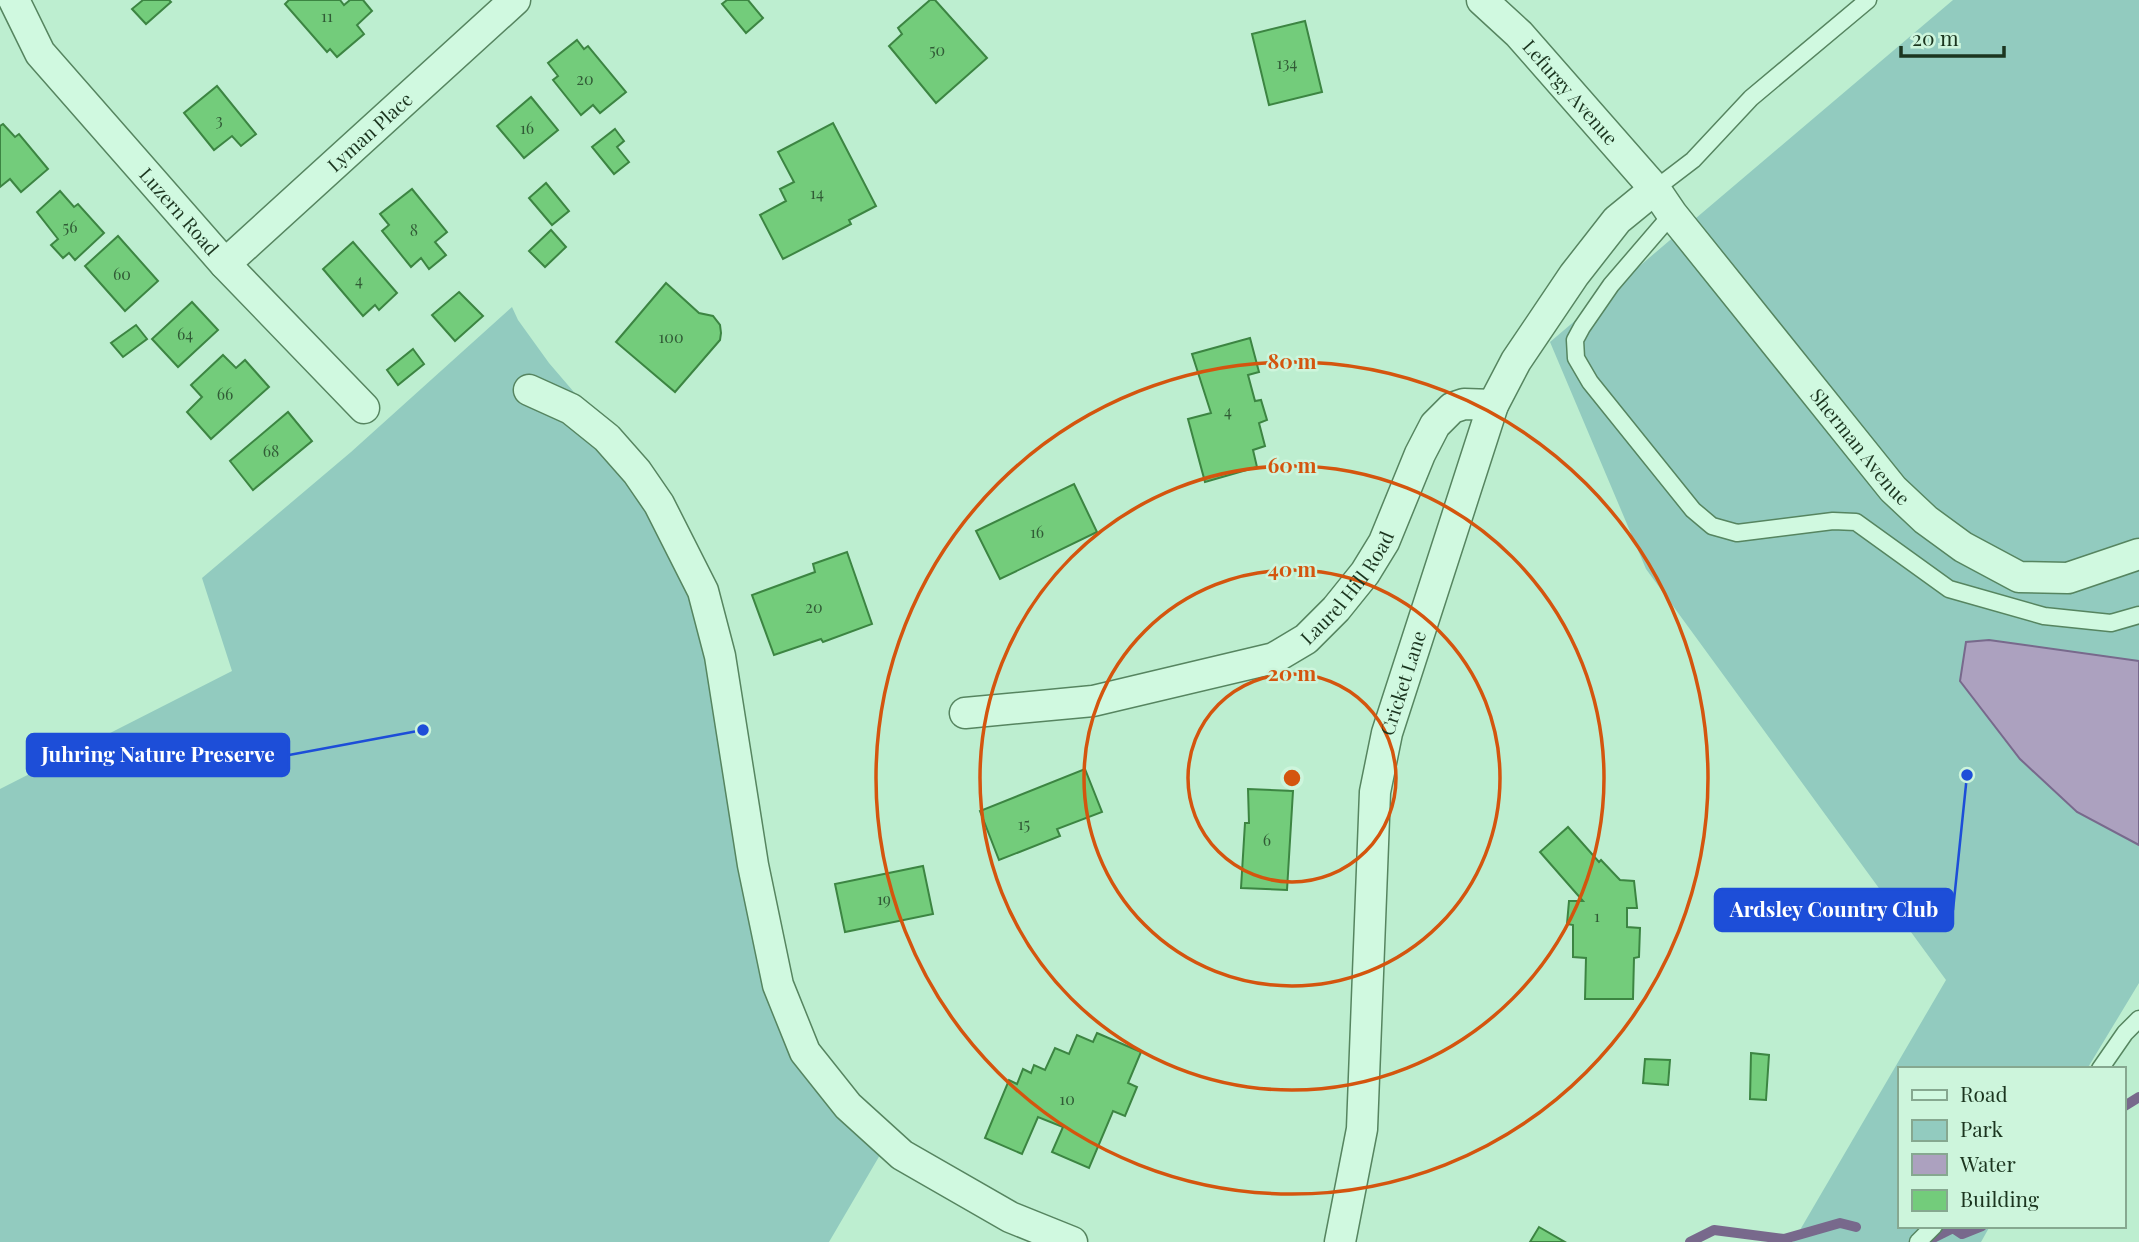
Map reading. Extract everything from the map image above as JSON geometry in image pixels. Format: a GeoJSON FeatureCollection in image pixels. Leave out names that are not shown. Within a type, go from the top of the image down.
{"type":"FeatureCollection","features":[{"type":"Feature","properties":{"kind":"street","name":"Luzern Road"},"geometry":{"type":"LineString","coordinates":[[14,0],[40,53],[225,264],[364,408]]}},
{"type":"Feature","properties":{"kind":"street","name":"Lyman Place"},"geometry":{"type":"LineString","coordinates":[[225,264],[514,0]]}},
{"type":"Feature","properties":{"kind":"street","name":"Lefurgy Avenue"},"geometry":{"type":"LineString","coordinates":[[1482,0],[1519,34],[1655,189]]}},
{"type":"Feature","properties":{"kind":"street","name":"Sherman Avenue"},"geometry":{"type":"LineString","coordinates":[[1655,189],[1672,214],[1893,489],[1935,527],[1963,547],[2019,578],[2068,578],[2139,554]]}},
{"type":"Feature","properties":{"kind":"street","name":"Cricket Lane"},"geometry":{"type":"LineString","coordinates":[[1340,1242],[1362,1129],[1375,792],[1387,733],[1493,405],[1516,361],[1574,275],[1616,220],[1655,189]]}},
{"type":"Feature","properties":{"kind":"street"},"geometry":{"type":"LineString","coordinates":[[529,390],[571,409],[607,438],[637,472],[659,505],[703,591],[720,656],[753,865],[775,972],[805,1052],[848,1106],[902,1155],[1010,1217],[1072,1242]]}},
{"type":"Feature","properties":{"kind":"street","name":"Laurel Hill Road"},"geometry":{"type":"LineString","coordinates":[[965,713],[1093,701],[1274,658],[1306,639],[1336,609],[1365,573],[1384,542],[1420,454],[1435,425],[1452,408],[1464,404],[1493,405]]}},
{"type":"Feature","properties":{"kind":"lane"},"geometry":{"type":"LineString","coordinates":[[1655,189],[1693,160],[1751,98],[1868,0]]}},
{"type":"Feature","properties":{"kind":"lane"},"geometry":{"type":"LineString","coordinates":[[1672,214],[1611,285],[1582,327],[1575,340],[1576,358],[1590,382],[1693,510],[1712,526],[1737,533],[1833,521],[1856,522],[1949,589],[2044,616],[2111,623],[2139,615]]}},
{"type":"Feature","properties":{"kind":"lane"},"geometry":{"type":"LineString","coordinates":[[2101,1067],[2125,1033],[2139,1019]]}},
{"type":"Feature","properties":{"kind":"lane"},"geometry":{"type":"LineString","coordinates":[[1919,1242],[1932,1228]]}},
{"type":"Feature","properties":{"kind":"green space"},"geometry":{"type":"Polygon","coordinates":[[[1953,0],[2139,0],[2139,983],[2088,1067],[1898,1067],[1898,1228],[1989,1228],[1981,1242],[1793,1242],[1946,980],[1646,569],[1550,342],[1953,0]]]}},
{"type":"Feature","properties":{"kind":"green space"},"geometry":{"type":"Polygon","coordinates":[[[512,307],[518,320],[549,363],[615,440],[687,544],[805,1052],[887,1143],[829,1242],[0,1242],[0,789],[232,671],[202,578],[351,452],[512,307]]]}},
{"type":"Feature","properties":{"kind":"water"},"geometry":{"type":"Polygon","coordinates":[[[1989,640],[2139,661],[2139,845],[2077,812],[2020,759],[1960,681],[1966,642],[1989,640]]]}},
{"type":"Feature","properties":{"kind":"building"},"geometry":{"type":"Polygon","coordinates":[[[143,0],[171,2],[146,24],[132,9],[143,0]]]}},
{"type":"Feature","properties":{"kind":"building"},"geometry":{"type":"Polygon","coordinates":[[[289,0],[340,0],[344,5],[350,0],[363,0],[372,11],[357,25],[364,34],[337,57],[330,49],[327,52],[285,4],[289,0]]]}},
{"type":"Feature","properties":{"kind":"building"},"geometry":{"type":"Polygon","coordinates":[[[727,0],[748,0],[763,18],[746,33],[722,4],[727,0]]]}},
{"type":"Feature","properties":{"kind":"building"},"geometry":{"type":"Polygon","coordinates":[[[930,0],[935,0],[987,58],[936,103],[889,46],[902,34],[898,28],[930,0]]]}},
{"type":"Feature","properties":{"kind":"building"},"geometry":{"type":"Polygon","coordinates":[[[1305,21],[1322,92],[1269,105],[1252,34],[1305,21]]]}},
{"type":"Feature","properties":{"kind":"building"},"geometry":{"type":"Polygon","coordinates":[[[577,40],[584,49],[588,46],[626,92],[600,113],[593,105],[581,115],[553,80],[558,76],[548,63],[577,40]]]}},
{"type":"Feature","properties":{"kind":"building"},"geometry":{"type":"Polygon","coordinates":[[[217,86],[256,134],[241,146],[232,136],[214,150],[184,113],[217,86]]]}},
{"type":"Feature","properties":{"kind":"building"},"geometry":{"type":"Polygon","coordinates":[[[531,97],[558,130],[524,158],[497,126],[531,97]]]}},
{"type":"Feature","properties":{"kind":"building"},"geometry":{"type":"Polygon","coordinates":[[[833,123],[876,206],[849,220],[851,224],[783,259],[760,215],[786,201],[780,189],[794,182],[778,152],[833,123]]]}},
{"type":"Feature","properties":{"kind":"building"},"geometry":{"type":"Polygon","coordinates":[[[3,124],[15,137],[19,134],[48,169],[21,192],[10,179],[0,187],[0,126],[3,124]]]}},
{"type":"Feature","properties":{"kind":"building"},"geometry":{"type":"Polygon","coordinates":[[[615,129],[624,141],[617,147],[629,162],[614,174],[592,147],[615,129]]]}},
{"type":"Feature","properties":{"kind":"building"},"geometry":{"type":"Polygon","coordinates":[[[546,183],[569,211],[552,225],[529,198],[546,183]]]}},
{"type":"Feature","properties":{"kind":"building"},"geometry":{"type":"Polygon","coordinates":[[[412,189],[447,232],[435,242],[446,255],[429,269],[421,258],[411,267],[382,231],[389,225],[380,214],[412,189]]]}},
{"type":"Feature","properties":{"kind":"building"},"geometry":{"type":"Polygon","coordinates":[[[60,191],[74,207],[78,204],[104,233],[75,260],[69,253],[63,258],[51,245],[58,239],[37,212],[60,191]]]}},
{"type":"Feature","properties":{"kind":"building"},"geometry":{"type":"Polygon","coordinates":[[[551,230],[566,247],[545,267],[529,251],[551,230]]]}},
{"type":"Feature","properties":{"kind":"building"},"geometry":{"type":"Polygon","coordinates":[[[118,236],[158,281],[125,311],[85,266],[118,236]]]}},
{"type":"Feature","properties":{"kind":"building"},"geometry":{"type":"Polygon","coordinates":[[[353,242],[397,293],[379,310],[375,305],[363,316],[323,269],[353,242]]]}},
{"type":"Feature","properties":{"kind":"building"},"geometry":{"type":"Polygon","coordinates":[[[666,283],[699,313],[713,316],[720,325],[721,333],[720,340],[675,392],[616,342],[666,283]]]}},
{"type":"Feature","properties":{"kind":"building"},"geometry":{"type":"Polygon","coordinates":[[[459,292],[483,316],[455,341],[432,315],[459,292]]]}},
{"type":"Feature","properties":{"kind":"building"},"geometry":{"type":"Polygon","coordinates":[[[192,302],[218,330],[178,367],[152,339],[192,302]]]}},
{"type":"Feature","properties":{"kind":"building"},"geometry":{"type":"Polygon","coordinates":[[[136,325],[147,339],[123,357],[111,343],[136,325]]]}},
{"type":"Feature","properties":{"kind":"building"},"geometry":{"type":"Polygon","coordinates":[[[1250,338],[1259,372],[1248,375],[1255,401],[1261,400],[1267,420],[1259,423],[1265,446],[1253,450],[1257,467],[1205,482],[1188,419],[1211,413],[1192,354],[1250,338]]]}},
{"type":"Feature","properties":{"kind":"building"},"geometry":{"type":"Polygon","coordinates":[[[413,349],[424,364],[398,385],[387,370],[413,349]]]}},
{"type":"Feature","properties":{"kind":"building"},"geometry":{"type":"Polygon","coordinates":[[[223,355],[236,368],[245,360],[269,387],[211,439],[187,412],[202,397],[191,385],[223,355]]]}},
{"type":"Feature","properties":{"kind":"building"},"geometry":{"type":"Polygon","coordinates":[[[288,412],[312,441],[253,490],[230,461],[288,412]]]}},
{"type":"Feature","properties":{"kind":"building"},"geometry":{"type":"Polygon","coordinates":[[[1074,484],[1097,532],[1000,579],[976,531],[1074,484]]]}},
{"type":"Feature","properties":{"kind":"building"},"geometry":{"type":"Polygon","coordinates":[[[847,552],[872,624],[823,642],[821,639],[774,655],[752,595],[815,572],[813,564],[847,552]]]}},
{"type":"Feature","properties":{"kind":"building"},"geometry":{"type":"Polygon","coordinates":[[[1085,769],[1102,812],[1057,829],[1060,836],[999,860],[980,811],[1085,769]]]}},
{"type":"Feature","properties":{"kind":"building"},"geometry":{"type":"Polygon","coordinates":[[[1248,789],[1293,791],[1287,890],[1241,888],[1245,823],[1249,823],[1248,789]]]}},
{"type":"Feature","properties":{"kind":"building"},"geometry":{"type":"Polygon","coordinates":[[[1568,827],[1599,862],[1601,860],[1620,880],[1634,881],[1637,908],[1627,908],[1627,927],[1640,928],[1639,957],[1634,958],[1633,999],[1585,999],[1586,958],[1573,957],[1573,925],[1567,924],[1569,901],[1583,901],[1540,852],[1568,827]]]}},
{"type":"Feature","properties":{"kind":"building"},"geometry":{"type":"Polygon","coordinates":[[[923,866],[933,914],[845,932],[835,884],[923,866]]]}},
{"type":"Feature","properties":{"kind":"building"},"geometry":{"type":"Polygon","coordinates":[[[1097,1033],[1141,1052],[1128,1083],[1137,1087],[1125,1116],[1113,1111],[1089,1168],[1052,1152],[1063,1127],[1038,1117],[1022,1154],[985,1138],[1009,1080],[1017,1084],[1023,1069],[1031,1073],[1034,1065],[1045,1070],[1055,1048],[1069,1054],[1077,1035],[1093,1042],[1097,1033]]]}},
{"type":"Feature","properties":{"kind":"building"},"geometry":{"type":"Polygon","coordinates":[[[1751,1053],[1769,1055],[1766,1100],[1750,1099],[1751,1053]]]}},
{"type":"Feature","properties":{"kind":"building"},"geometry":{"type":"Polygon","coordinates":[[[1645,1059],[1670,1060],[1668,1085],[1643,1083],[1645,1059]]]}},
{"type":"Feature","properties":{"kind":"building"},"geometry":{"type":"Polygon","coordinates":[[[1539,1227],[1565,1242],[1530,1242],[1539,1227]]]}},
{"type":"Feature","properties":{"kind":"waterway"},"geometry":{"type":"LineString","coordinates":[[2125,1106],[2139,1097]]}},
{"type":"Feature","properties":{"kind":"waterway"},"geometry":{"type":"LineString","coordinates":[[1690,1242],[1714,1230],[1784,1239],[1840,1223],[1856,1227]]}},
{"type":"Feature","properties":{"kind":"waterway"},"geometry":{"type":"LineString","coordinates":[[1931,1239],[1953,1228]]}},
{"type":"Feature","properties":{"kind":"waterway"},"geometry":{"type":"LineString","coordinates":[[1953,1228],[1962,1234],[1977,1228]]}},
{"type":"Feature","properties":{"kind":"place","name":"Juhring Nature Preserve"},"geometry":{"type":"Point","coordinates":[423,730]}},
{"type":"Feature","properties":{"kind":"place","name":"Ardsley Country Club"},"geometry":{"type":"Point","coordinates":[1967,775]}}]}
